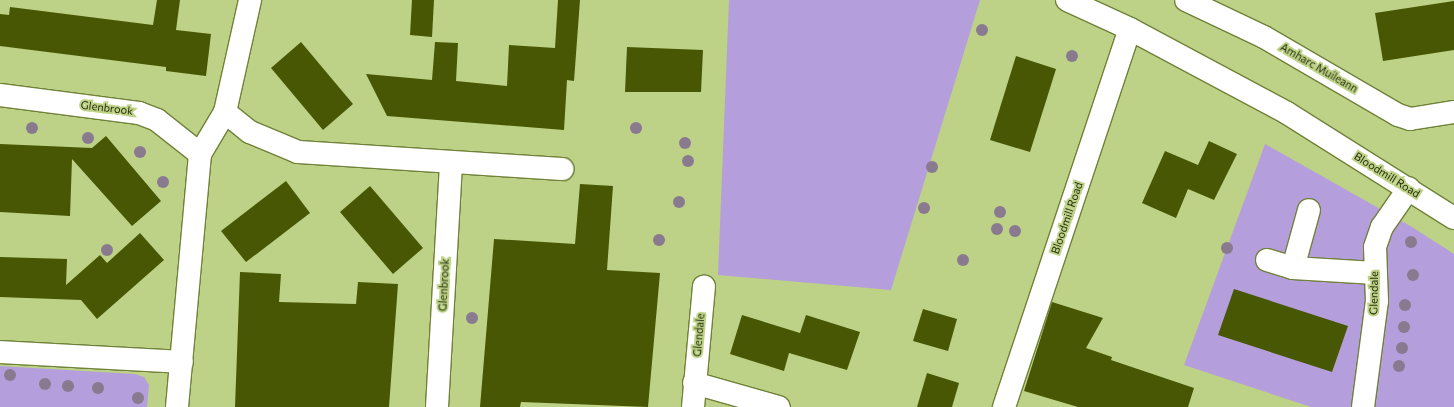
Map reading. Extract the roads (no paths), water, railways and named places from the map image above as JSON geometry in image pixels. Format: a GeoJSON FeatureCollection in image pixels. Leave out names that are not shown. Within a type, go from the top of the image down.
{"type":"FeatureCollection","features":[{"type":"Feature","properties":{"kind":"street"},"geometry":{"type":"LineString","coordinates":[[177,407],[200,154],[225,112],[250,0]]}},
{"type":"Feature","properties":{"kind":"street","name":"Bloodmill Road"},"geometry":{"type":"LineString","coordinates":[[1067,0],[1130,29],[1286,113],[1409,188],[1454,218]]}},
{"type":"Feature","properties":{"kind":"street","name":"Amharc Muileann"},"geometry":{"type":"LineString","coordinates":[[1186,0],[1264,37],[1398,115],[1410,119],[1454,112]]}},
{"type":"Feature","properties":{"kind":"street","name":"Bloodmill Road"},"geometry":{"type":"LineString","coordinates":[[1004,407],[1130,29]]}},
{"type":"Feature","properties":{"kind":"street","name":"Glenbrook"},"geometry":{"type":"LineString","coordinates":[[0,95],[139,113],[157,120],[200,154]]}},
{"type":"Feature","properties":{"kind":"street"},"geometry":{"type":"LineString","coordinates":[[225,112],[250,132],[298,152],[562,169]]}},
{"type":"Feature","properties":{"kind":"street","name":"Glenbrook"},"geometry":{"type":"LineString","coordinates":[[437,407],[451,163]]}},
{"type":"Feature","properties":{"kind":"street","name":"Glendale"},"geometry":{"type":"LineString","coordinates":[[1363,407],[1376,301],[1375,247],[1382,227],[1409,188]]}},
{"type":"Feature","properties":{"kind":"street"},"geometry":{"type":"LineString","coordinates":[[1293,268],[1309,210]]}},
{"type":"Feature","properties":{"kind":"street"},"geometry":{"type":"LineString","coordinates":[[1267,260],[1293,268],[1375,273]]}},
{"type":"Feature","properties":{"kind":"street","name":"Glendale"},"geometry":{"type":"LineString","coordinates":[[693,407],[704,287]]}},
{"type":"Feature","properties":{"kind":"street"},"geometry":{"type":"LineString","coordinates":[[0,352],[182,362]]}},
{"type":"Feature","properties":{"kind":"street"},"geometry":{"type":"LineString","coordinates":[[694,383],[779,407]]}}]}
